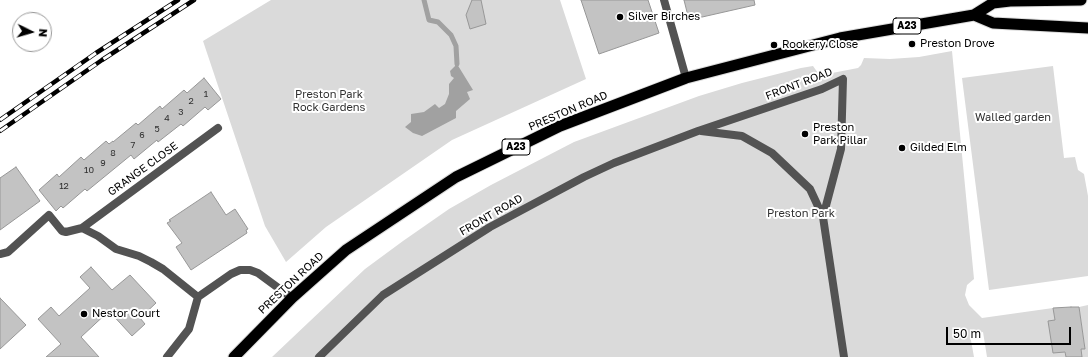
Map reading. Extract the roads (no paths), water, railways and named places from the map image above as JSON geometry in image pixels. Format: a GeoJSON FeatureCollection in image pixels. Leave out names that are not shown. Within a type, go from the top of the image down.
{"type":"FeatureCollection","features":[{"type":"Feature","properties":{"kind":"highway","name":"PRESTON ROAD"},"geometry":{"type":"LineString","coordinates":[[234,357],[292,298],[346,250],[456,177],[560,126],[686,78],[840,38],[974,15],[993,4],[1010,1],[1080,0]]}},
{"type":"Feature","properties":{"kind":"highway"},"geometry":{"type":"LineString","coordinates":[[974,15],[994,23],[1088,28]]}},
{"type":"Feature","properties":{"kind":"street"},"geometry":{"type":"LineString","coordinates":[[664,0],[686,78]]}},
{"type":"Feature","properties":{"kind":"street","name":"FRONT ROAD"},"geometry":{"type":"LineString","coordinates":[[320,357],[383,295],[490,227],[584,177],[614,163],[698,131],[822,89],[843,79],[842,149],[823,217]]}},
{"type":"Feature","properties":{"kind":"street","name":"GRANGE CLOSE"},"geometry":{"type":"LineString","coordinates":[[0,254],[8,252],[49,215],[62,231],[66,232],[82,228],[218,128]]}},
{"type":"Feature","properties":{"kind":"street","name":"FRONT ROAD"},"geometry":{"type":"LineString","coordinates":[[698,131],[742,136],[772,153],[793,171],[810,189],[823,217],[844,357]]}},
{"type":"Feature","properties":{"kind":"street"},"geometry":{"type":"LineString","coordinates":[[82,228],[98,236],[116,249],[139,256],[163,269],[198,297]]}},
{"type":"Feature","properties":{"kind":"street"},"geometry":{"type":"LineString","coordinates":[[167,357],[189,329],[198,297],[231,274],[240,270],[250,270],[266,278],[292,298]]}},
{"type":"Feature","properties":{"kind":"waterway"},"geometry":{"type":"LineString","coordinates":[[424,0],[429,20],[438,22],[451,35],[456,46],[457,64]]}},
{"type":"Feature","properties":{"kind":"railway"},"geometry":{"type":"LineString","coordinates":[[0,120],[96,53],[178,0]]}},
{"type":"Feature","properties":{"kind":"railway"},"geometry":{"type":"LineString","coordinates":[[0,131],[102,60],[194,0]]}},
{"type":"Feature","properties":{"kind":"place","name":"Silver Birches"},"geometry":{"type":"Point","coordinates":[620,17]}},
{"type":"Feature","properties":{"kind":"place","name":"Preston Drove"},"geometry":{"type":"Point","coordinates":[912,44]}},
{"type":"Feature","properties":{"kind":"place","name":"Rookery Close"},"geometry":{"type":"Point","coordinates":[774,45]}},
{"type":"Feature","properties":{"kind":"place","name":"Preston Park Pillar"},"geometry":{"type":"Point","coordinates":[805,134]}},
{"type":"Feature","properties":{"kind":"place","name":"Gilded Elm"},"geometry":{"type":"Point","coordinates":[902,148]}},
{"type":"Feature","properties":{"kind":"place","name":"Nestor Court"},"geometry":{"type":"Point","coordinates":[84,314]}},
{"type":"Feature","properties":{"kind":"park label","name":"Preston Park Rock Gardens"},"geometry":{"type":"Point","coordinates":[329,101]}},
{"type":"Feature","properties":{"kind":"park label","name":"Walled garden"},"geometry":{"type":"Point","coordinates":[1013,118]}},
{"type":"Feature","properties":{"kind":"park label","name":"Preston Park"},"geometry":{"type":"Point","coordinates":[801,214]}}]}
